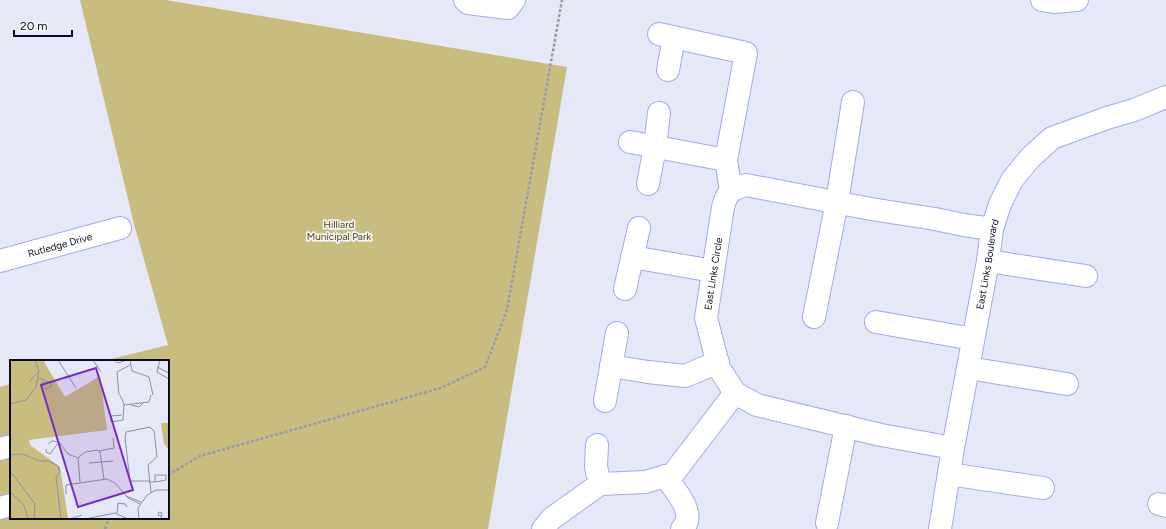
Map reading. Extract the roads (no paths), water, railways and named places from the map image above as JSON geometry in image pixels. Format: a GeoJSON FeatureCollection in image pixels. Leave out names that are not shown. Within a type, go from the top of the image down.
{"type":"FeatureCollection","features":[{"type":"Feature","properties":{"kind":"street"},"geometry":{"type":"LineString","coordinates":[[465,0],[468,3],[508,8],[514,0]]}},
{"type":"Feature","properties":{"kind":"street"},"geometry":{"type":"LineString","coordinates":[[1042,0],[1054,2],[1077,0]]}},
{"type":"Feature","properties":{"kind":"street"},"geometry":{"type":"LineString","coordinates":[[668,70],[666,36],[746,53],[726,160],[731,192]]}},
{"type":"Feature","properties":{"kind":"street","name":"East Links Boulevard"},"geometry":{"type":"LineString","coordinates":[[940,529],[953,448],[988,260],[992,229],[1000,204],[1012,180],[1030,158],[1052,138],[1134,110],[1166,97]]}},
{"type":"Feature","properties":{"kind":"street"},"geometry":{"type":"LineString","coordinates":[[814,317],[837,202],[853,102]]}},
{"type":"Feature","properties":{"kind":"street"},"geometry":{"type":"LineString","coordinates":[[648,184],[655,147],[659,113]]}},
{"type":"Feature","properties":{"kind":"street"},"geometry":{"type":"LineString","coordinates":[[630,142],[726,160]]}},
{"type":"Feature","properties":{"kind":"street"},"geometry":{"type":"LineString","coordinates":[[731,192],[735,188],[746,185],[992,229]]}},
{"type":"Feature","properties":{"kind":"street","name":"East Links Circle"},"geometry":{"type":"LineString","coordinates":[[731,192],[726,196],[723,207],[706,318],[719,368],[735,392],[757,405],[881,435],[953,448]]}},
{"type":"Feature","properties":{"kind":"street","name":"Rutledge Drive"},"geometry":{"type":"LineString","coordinates":[[0,261],[120,228]]}},
{"type":"Feature","properties":{"kind":"street"},"geometry":{"type":"LineString","coordinates":[[625,289],[639,228]]}},
{"type":"Feature","properties":{"kind":"street"},"geometry":{"type":"LineString","coordinates":[[632,257],[713,271]]}},
{"type":"Feature","properties":{"kind":"street"},"geometry":{"type":"LineString","coordinates":[[988,260],[1086,276]]}},
{"type":"Feature","properties":{"kind":"street"},"geometry":{"type":"LineString","coordinates":[[876,322],[973,339]]}},
{"type":"Feature","properties":{"kind":"street"},"geometry":{"type":"LineString","coordinates":[[605,401],[618,333]]}},
{"type":"Feature","properties":{"kind":"street"},"geometry":{"type":"LineString","coordinates":[[611,366],[685,376],[718,362]]}},
{"type":"Feature","properties":{"kind":"street"},"geometry":{"type":"LineString","coordinates":[[968,368],[1066,384]]}},
{"type":"Feature","properties":{"kind":"street"},"geometry":{"type":"LineString","coordinates":[[549,527],[551,519],[600,484],[645,482],[673,474],[735,392]]}},
{"type":"Feature","properties":{"kind":"street"},"geometry":{"type":"LineString","coordinates":[[827,523],[846,426]]}},
{"type":"Feature","properties":{"kind":"street"},"geometry":{"type":"LineString","coordinates":[[596,445],[596,467],[600,484]]}},
{"type":"Feature","properties":{"kind":"street"},"geometry":{"type":"LineString","coordinates":[[0,449],[10,446]]}},
{"type":"Feature","properties":{"kind":"street"},"geometry":{"type":"LineString","coordinates":[[949,474],[1043,488]]}},
{"type":"Feature","properties":{"kind":"street"},"geometry":{"type":"LineString","coordinates":[[665,476],[683,500],[688,516],[685,526],[682,529]]}},
{"type":"Feature","properties":{"kind":"street"},"geometry":{"type":"LineString","coordinates":[[0,508],[10,505]]}},
{"type":"Feature","properties":{"kind":"park label","name":"Hilliard Municipal Park"},"geometry":{"type":"Point","coordinates":[339,230]}}]}
